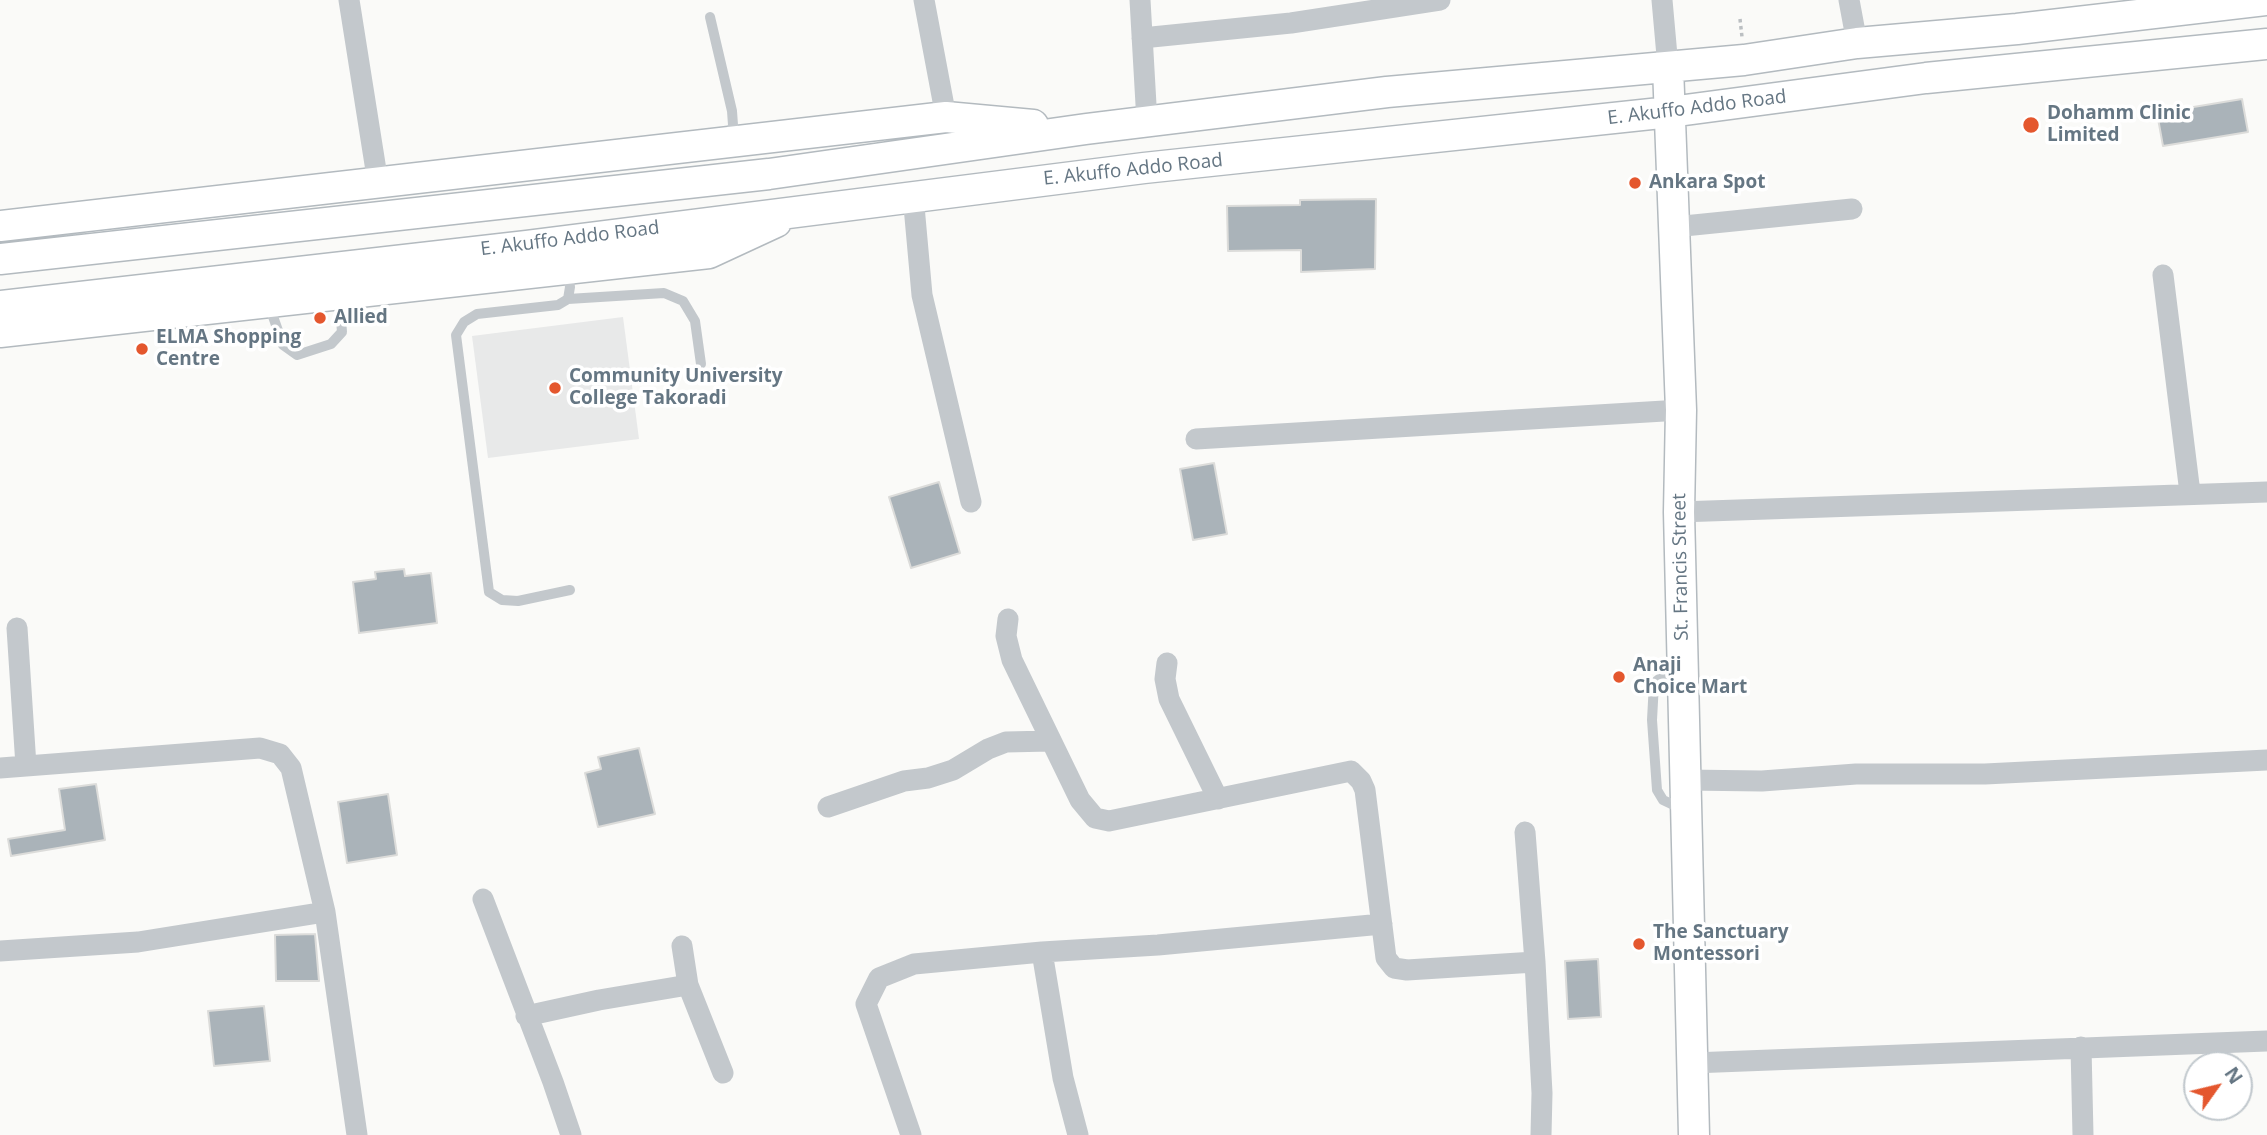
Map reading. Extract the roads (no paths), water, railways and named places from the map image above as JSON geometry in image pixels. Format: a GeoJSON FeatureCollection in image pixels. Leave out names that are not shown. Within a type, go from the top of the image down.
{"type":"FeatureCollection","features":[{"type":"Feature","properties":{"kind":"main road"},"geometry":{"type":"LineString","coordinates":[[0,258],[769,174],[1086,129],[1387,92],[1744,60],[1857,43],[2017,29],[2267,0]]}},
{"type":"Feature","properties":{"kind":"main road","name":"E. Akuffo Addo Road"},"geometry":{"type":"LineString","coordinates":[[0,306],[527,246],[913,195],[1144,168],[1670,112],[1926,78],[2267,44]]}},
{"type":"Feature","properties":{"kind":"main road","name":"St. Francis Street"},"geometry":{"type":"LineString","coordinates":[[1668,67],[1681,410],[1679,512],[1694,1135]]}},
{"type":"Feature","properties":{"kind":"main road"},"geometry":{"type":"LineString","coordinates":[[0,226],[946,117],[1086,129]]}},
{"type":"Feature","properties":{"kind":"main road"},"geometry":{"type":"LineString","coordinates":[[0,332],[709,253],[804,209]]}},
{"type":"Feature","properties":{"kind":"street"},"geometry":{"type":"LineString","coordinates":[[349,0],[378,183]]}},
{"type":"Feature","properties":{"kind":"street"},"geometry":{"type":"LineString","coordinates":[[923,0],[946,117]]}},
{"type":"Feature","properties":{"kind":"street"},"geometry":{"type":"LineString","coordinates":[[1140,0],[1147,122]]}},
{"type":"Feature","properties":{"kind":"street"},"geometry":{"type":"LineString","coordinates":[[1142,38],[1291,23],[1440,0]]}},
{"type":"Feature","properties":{"kind":"street","name":"St. Francis Street"},"geometry":{"type":"LineString","coordinates":[[1662,0],[1668,67]]}},
{"type":"Feature","properties":{"kind":"street"},"geometry":{"type":"LineString","coordinates":[[1849,0],[1857,43]]}},
{"type":"Feature","properties":{"kind":"street"},"geometry":{"type":"LineString","coordinates":[[913,195],[922,295],[971,502]]}},
{"type":"Feature","properties":{"kind":"street"},"geometry":{"type":"LineString","coordinates":[[1674,227],[1852,209]]}},
{"type":"Feature","properties":{"kind":"street"},"geometry":{"type":"LineString","coordinates":[[2163,275],[2190,493]]}},
{"type":"Feature","properties":{"kind":"street"},"geometry":{"type":"LineString","coordinates":[[1196,439],[1681,410]]}},
{"type":"Feature","properties":{"kind":"street"},"geometry":{"type":"LineString","coordinates":[[1679,512],[2267,492]]}},
{"type":"Feature","properties":{"kind":"street"},"geometry":{"type":"LineString","coordinates":[[1008,619],[1006,636],[1012,660],[1080,800],[1095,818],[1109,821],[1351,771],[1361,781],[1365,790],[1386,958],[1394,968],[1407,970],[1535,962]]}},
{"type":"Feature","properties":{"kind":"street"},"geometry":{"type":"LineString","coordinates":[[17,628],[26,766]]}},
{"type":"Feature","properties":{"kind":"street"},"geometry":{"type":"LineString","coordinates":[[1167,663],[1165,679],[1169,699],[1218,799]]}},
{"type":"Feature","properties":{"kind":"street"},"geometry":{"type":"LineString","coordinates":[[828,807],[904,782],[953,770],[1006,741],[1051,741]]}},
{"type":"Feature","properties":{"kind":"street"},"geometry":{"type":"LineString","coordinates":[[0,768],[260,748],[280,754],[291,768],[325,912],[356,1135]]}},
{"type":"Feature","properties":{"kind":"street"},"geometry":{"type":"LineString","coordinates":[[1685,780],[1762,781],[1856,774],[1986,774],[2267,760]]}},
{"type":"Feature","properties":{"kind":"street"},"geometry":{"type":"LineString","coordinates":[[1525,832],[1542,1093],[1541,1135]]}},
{"type":"Feature","properties":{"kind":"street"},"geometry":{"type":"LineString","coordinates":[[483,899],[571,1135]]}},
{"type":"Feature","properties":{"kind":"street"},"geometry":{"type":"LineString","coordinates":[[0,951],[138,942],[325,912]]}},
{"type":"Feature","properties":{"kind":"street"},"geometry":{"type":"LineString","coordinates":[[911,1135],[866,1004],[879,978],[914,964],[1158,946],[1382,923]]}},
{"type":"Feature","properties":{"kind":"street"},"geometry":{"type":"LineString","coordinates":[[682,946],[688,985],[723,1073]]}},
{"type":"Feature","properties":{"kind":"street"},"geometry":{"type":"LineString","coordinates":[[1042,953],[1063,1077],[1078,1135]]}},
{"type":"Feature","properties":{"kind":"street"},"geometry":{"type":"LineString","coordinates":[[526,1016],[688,985]]}},
{"type":"Feature","properties":{"kind":"street"},"geometry":{"type":"LineString","coordinates":[[1692,1063],[2267,1041]]}},
{"type":"Feature","properties":{"kind":"street"},"geometry":{"type":"LineString","coordinates":[[2081,1047],[2083,1135]]}},
{"type":"Feature","properties":{"kind":"lane"},"geometry":{"type":"LineString","coordinates":[[710,17],[732,111],[733,125],[729,142]]}},
{"type":"Feature","properties":{"kind":"lane"},"geometry":{"type":"LineString","coordinates":[[568,268],[568,299]]}},
{"type":"Feature","properties":{"kind":"lane"},"geometry":{"type":"LineString","coordinates":[[570,590],[518,601],[502,600],[489,592],[456,335],[464,322],[477,314],[558,304],[568,299],[664,293],[683,301],[695,321],[701,364]]}},
{"type":"Feature","properties":{"kind":"lane"},"geometry":{"type":"LineString","coordinates":[[268,302],[283,345],[297,355],[331,344],[342,332],[338,294]]}},
{"type":"Feature","properties":{"kind":"lane"},"geometry":{"type":"LineString","coordinates":[[1682,668],[1665,674],[1654,683],[1652,720],[1657,790],[1663,800],[1686,811]]}},
{"type":"Feature","properties":{"kind":"place","name":"Dohamm Clinic Limited"},"geometry":{"type":"Point","coordinates":[2031,125]}},
{"type":"Feature","properties":{"kind":"place","name":"Ankara Spot"},"geometry":{"type":"Point","coordinates":[1635,183]}},
{"type":"Feature","properties":{"kind":"place","name":"Allied"},"geometry":{"type":"Point","coordinates":[320,318]}},
{"type":"Feature","properties":{"kind":"place","name":"ELMA Shopping Centre"},"geometry":{"type":"Point","coordinates":[142,349]}},
{"type":"Feature","properties":{"kind":"place","name":"Community University College Takoradi"},"geometry":{"type":"Point","coordinates":[555,388]}},
{"type":"Feature","properties":{"kind":"place","name":"Anaji Choice Mart"},"geometry":{"type":"Point","coordinates":[1619,677]}},
{"type":"Feature","properties":{"kind":"place","name":"The Sanctuary Montessori"},"geometry":{"type":"Point","coordinates":[1639,944]}}]}
